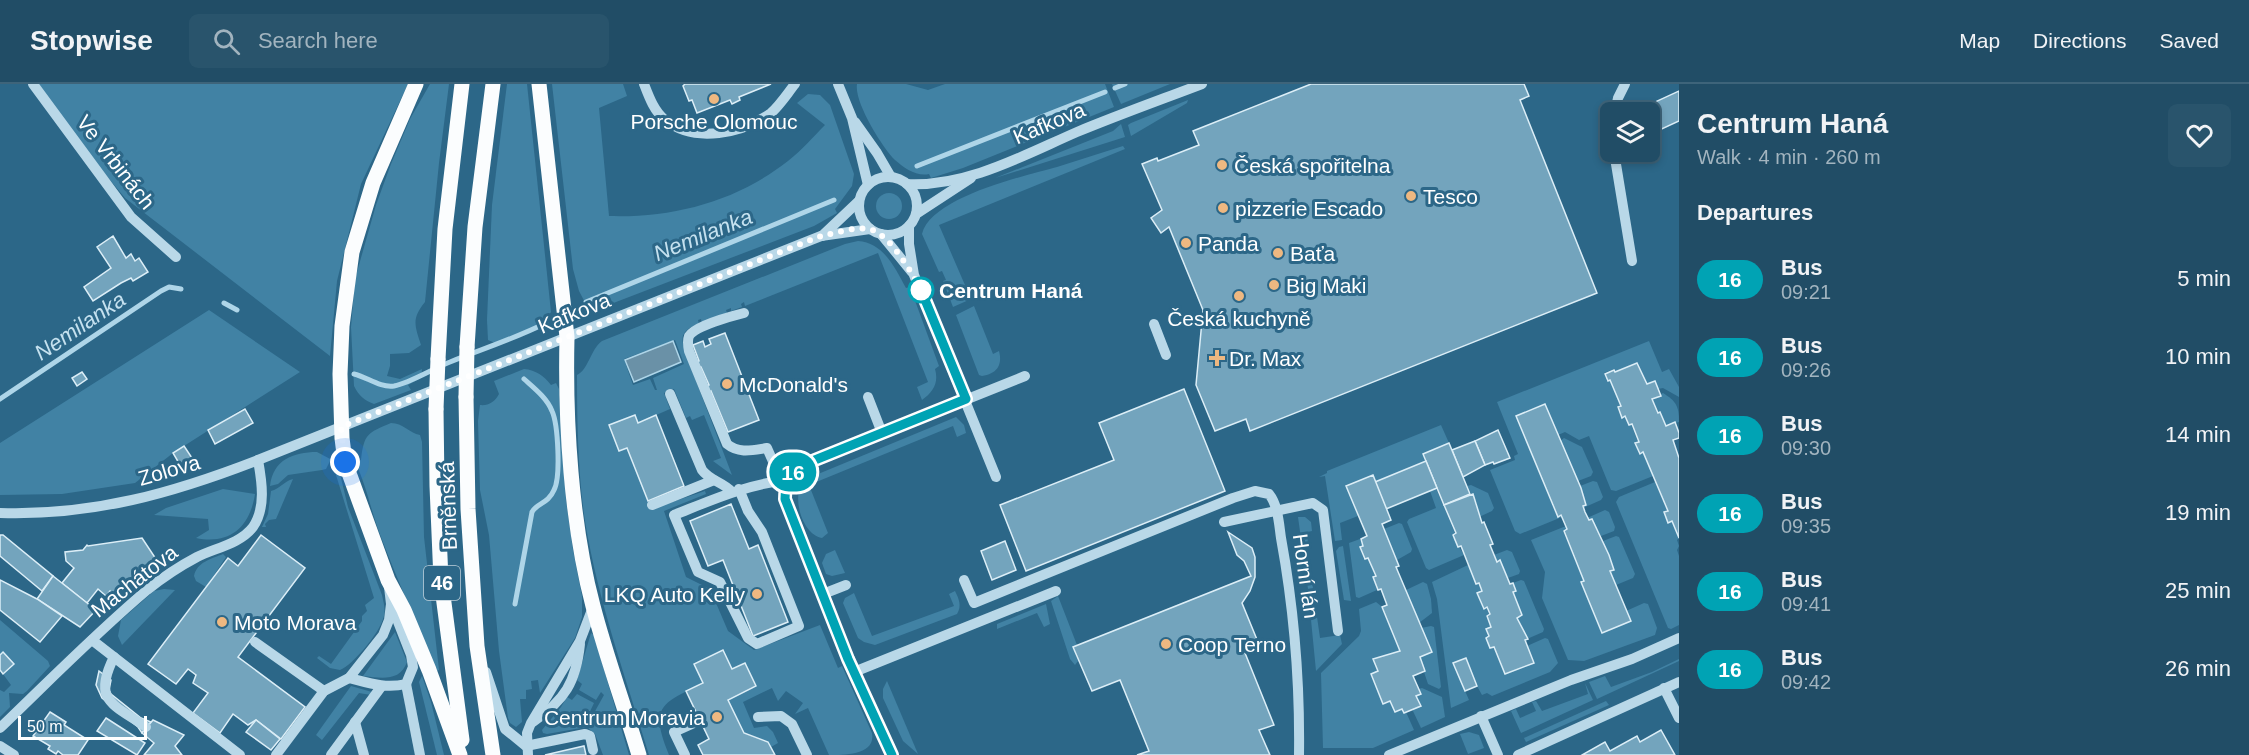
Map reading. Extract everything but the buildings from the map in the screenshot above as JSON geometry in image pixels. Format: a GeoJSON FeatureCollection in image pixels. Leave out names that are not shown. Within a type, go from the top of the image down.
{"type":"FeatureCollection","features":[{"type":"Feature","properties":{"kind":"main road"},"geometry":{"type":"LineString","coordinates":[[417,84],[373,183],[352,252],[342,326],[341,427],[345,462],[388,580],[404,610],[462,755]]}},
{"type":"Feature","properties":{"kind":"main road","name":"Brněnská"},"geometry":{"type":"LineString","coordinates":[[462,84],[445,229],[436,409],[441,580],[462,755]]}},
{"type":"Feature","properties":{"kind":"main road","name":"Brněnská"},"geometry":{"type":"LineString","coordinates":[[493,84],[475,226],[466,397],[469,520],[477,646],[493,755]]}},
{"type":"Feature","properties":{"kind":"main road"},"geometry":{"type":"LineString","coordinates":[[539,84],[567,337],[574,500],[593,606],[639,755]]}},
{"type":"Feature","properties":{"kind":"street","name":"Ve Vrbinách"},"geometry":{"type":"LineString","coordinates":[[33,84],[131,217],[176,257]]}},
{"type":"Feature","properties":{"kind":"street"},"geometry":{"type":"LineString","coordinates":[[644,84],[653,106],[665,119],[677,127],[709,133],[727,132],[758,121],[773,111],[795,84]]}},
{"type":"Feature","properties":{"kind":"street"},"geometry":{"type":"LineString","coordinates":[[838,84],[852,118],[868,185],[879,178],[891,177],[852,118]]}},
{"type":"Feature","properties":{"kind":"street","name":"Kafkova"},"geometry":{"type":"LineString","coordinates":[[891,177],[907,184],[930,184],[979,173],[1120,114],[1202,84]]}},
{"type":"Feature","properties":{"kind":"street"},"geometry":{"type":"LineString","coordinates":[[1617,102],[1625,84]]}},
{"type":"Feature","properties":{"kind":"street"},"geometry":{"type":"LineString","coordinates":[[1616,162],[1632,261]]}},
{"type":"Feature","properties":{"kind":"street","name":"Kafkova"},"geometry":{"type":"LineString","coordinates":[[909,226],[916,214],[979,173]]}},
{"type":"Feature","properties":{"kind":"street"},"geometry":{"type":"LineString","coordinates":[[907,184],[915,197],[916,214]]}},
{"type":"Feature","properties":{"kind":"street","name":"Kafkova"},"geometry":{"type":"LineString","coordinates":[[821,236],[859,201],[868,185]]}},
{"type":"Feature","properties":{"kind":"street"},"geometry":{"type":"LineString","coordinates":[[859,201],[861,216],[870,229],[881,234],[894,234],[909,226],[909,244],[914,275],[996,477]]}},
{"type":"Feature","properties":{"kind":"street","name":"Kafkova"},"geometry":{"type":"LineString","coordinates":[[341,427],[821,236],[870,229]]}},
{"type":"Feature","properties":{"kind":"street"},"geometry":{"type":"LineString","coordinates":[[881,234],[914,275]]}},
{"type":"Feature","properties":{"kind":"street"},"geometry":{"type":"LineString","coordinates":[[744,313],[729,316],[693,331],[688,338],[688,346],[727,444],[743,451],[768,448],[775,466],[788,480]]}},
{"type":"Feature","properties":{"kind":"street"},"geometry":{"type":"LineString","coordinates":[[1154,324],[1166,355]]}},
{"type":"Feature","properties":{"kind":"street"},"geometry":{"type":"LineString","coordinates":[[889,754],[785,499],[788,480],[792,472],[800,466],[1025,376]]}},
{"type":"Feature","properties":{"kind":"street"},"geometry":{"type":"LineString","coordinates":[[670,394],[702,470],[714,480],[736,490],[762,532],[799,626],[757,644],[748,638],[720,582],[698,572],[674,515],[736,490],[762,483],[788,480]]}},
{"type":"Feature","properties":{"kind":"street"},"geometry":{"type":"LineString","coordinates":[[868,397],[882,433]]}},
{"type":"Feature","properties":{"kind":"street","name":"Zolova"},"geometry":{"type":"LineString","coordinates":[[0,513],[68,512],[115,505],[170,491],[258,460],[341,427]]}},
{"type":"Feature","properties":{"kind":"street","name":"Machátova"},"geometry":{"type":"LineString","coordinates":[[0,728],[148,589],[196,558],[239,539],[255,524],[261,504],[262,490],[258,460]]}},
{"type":"Feature","properties":{"kind":"street"},"geometry":{"type":"LineString","coordinates":[[652,505],[714,480]]}},
{"type":"Feature","properties":{"kind":"street"},"geometry":{"type":"LineString","coordinates":[[964,580],[974,603],[1251,492],[1260,491],[1269,494],[1276,511]]}},
{"type":"Feature","properties":{"kind":"street"},"geometry":{"type":"LineString","coordinates":[[1224,522],[1313,503],[1323,510],[1338,631]]}},
{"type":"Feature","properties":{"kind":"street","name":"Horní lán"},"geometry":{"type":"LineString","coordinates":[[1276,511],[1286,567],[1294,639],[1299,755]]}},
{"type":"Feature","properties":{"kind":"street"},"geometry":{"type":"LineString","coordinates":[[276,755],[324,691],[350,678],[383,635],[389,620],[391,604],[388,580]]}},
{"type":"Feature","properties":{"kind":"street"},"geometry":{"type":"LineString","coordinates":[[823,594],[846,585]]}},
{"type":"Feature","properties":{"kind":"street"},"geometry":{"type":"LineString","coordinates":[[854,672],[1056,591]]}},
{"type":"Feature","properties":{"kind":"street"},"geometry":{"type":"LineString","coordinates":[[391,604],[411,655],[412,667],[406,684],[420,755]]}},
{"type":"Feature","properties":{"kind":"street"},"geometry":{"type":"LineString","coordinates":[[527,751],[526,733],[580,641],[593,606]]}},
{"type":"Feature","properties":{"kind":"street"},"geometry":{"type":"LineString","coordinates":[[1389,755],[1570,680],[1632,659],[1679,638]]}},
{"type":"Feature","properties":{"kind":"street"},"geometry":{"type":"LineString","coordinates":[[92,640],[240,755]]}},
{"type":"Feature","properties":{"kind":"street"},"geometry":{"type":"LineString","coordinates":[[255,642],[324,691]]}},
{"type":"Feature","properties":{"kind":"street"},"geometry":{"type":"LineString","coordinates":[[477,646],[505,729],[527,751]]}},
{"type":"Feature","properties":{"kind":"street"},"geometry":{"type":"LineString","coordinates":[[114,657],[105,675],[103,687],[107,698],[146,727]]}},
{"type":"Feature","properties":{"kind":"street"},"geometry":{"type":"LineString","coordinates":[[350,678],[381,687],[406,684]]}},
{"type":"Feature","properties":{"kind":"street"},"geometry":{"type":"LineString","coordinates":[[1518,755],[1679,682]]}},
{"type":"Feature","properties":{"kind":"street"},"geometry":{"type":"LineString","coordinates":[[331,755],[381,687]]}},
{"type":"Feature","properties":{"kind":"street"},"geometry":{"type":"LineString","coordinates":[[1664,688],[1679,718]]}},
{"type":"Feature","properties":{"kind":"street"},"geometry":{"type":"LineString","coordinates":[[758,717],[780,716],[792,724],[807,755]]}},
{"type":"Feature","properties":{"kind":"street"},"geometry":{"type":"LineString","coordinates":[[1481,716],[1498,755]]}},
{"type":"Feature","properties":{"kind":"street"},"geometry":{"type":"LineString","coordinates":[[355,722],[364,755]]}},
{"type":"Feature","properties":{"kind":"street"},"geometry":{"type":"LineString","coordinates":[[685,755],[674,732],[694,723]]}},
{"type":"Feature","properties":{"kind":"street"},"geometry":{"type":"LineString","coordinates":[[527,751],[585,734],[590,736],[593,750]]}},
{"type":"Feature","properties":{"kind":"street"},"geometry":{"type":"LineString","coordinates":[[0,746],[14,755]]}},
{"type":"Feature","properties":{"kind":"shaded area"},"geometry":{"type":"Polygon","coordinates":[[[36,84],[408,84],[361,184],[337,281],[330,356],[125,198],[50,108],[36,84]]]}},
{"type":"Feature","properties":{"kind":"shaded area"},"geometry":{"type":"Polygon","coordinates":[[[430,84],[449,84],[425,302],[416,318],[416,328],[421,345],[409,353],[390,354],[387,376],[400,379],[422,369],[421,378],[408,385],[411,390],[374,404],[362,397],[354,386],[351,327],[355,279],[376,205],[391,164],[410,119],[430,84]]]}},
{"type":"Feature","properties":{"kind":"shaded area"},"geometry":{"type":"Polygon","coordinates":[[[507,84],[527,84],[551,312],[543,325],[500,345],[488,340],[487,320],[492,205],[507,84]]]}},
{"type":"Feature","properties":{"kind":"shaded area"},"geometry":{"type":"Polygon","coordinates":[[[552,84],[623,84],[627,96],[599,108],[609,216],[657,214],[681,210],[726,197],[768,175],[793,157],[825,125],[797,103],[808,94],[820,95],[830,105],[854,174],[852,186],[835,209],[837,213],[814,226],[590,312],[579,291],[573,269],[552,84]]]}},
{"type":"Feature","properties":{"kind":"shaded area"},"geometry":{"type":"Polygon","coordinates":[[[857,84],[906,84],[928,90],[945,84],[1105,84],[1114,107],[963,168],[931,178],[929,174],[915,173],[907,169],[890,154],[864,113],[857,92],[857,84]]]}},
{"type":"Feature","properties":{"kind":"shaded area"},"geometry":{"type":"Polygon","coordinates":[[[1112,84],[1170,84],[1121,104],[1112,84]]]}},
{"type":"Feature","properties":{"kind":"shaded area"},"geometry":{"type":"Polygon","coordinates":[[[1188,100],[1187,103],[1131,136],[1128,125],[1131,123],[1188,100]]]}},
{"type":"Feature","properties":{"kind":"shaded area"},"geometry":{"type":"Polygon","coordinates":[[[1121,124],[1125,137],[995,178],[1113,131],[1121,124]]]}},
{"type":"Feature","properties":{"kind":"shaded area"},"geometry":{"type":"Polygon","coordinates":[[[1123,146],[1125,149],[939,225],[971,299],[953,307],[943,281],[946,280],[942,271],[939,272],[922,234],[929,221],[942,209],[980,190],[1123,146]]]}},
{"type":"Feature","properties":{"kind":"shaded area"},"geometry":{"type":"Polygon","coordinates":[[[889,193],[898,197],[902,206],[898,215],[889,219],[880,215],[876,206],[880,197],[889,193]]]}},
{"type":"Feature","properties":{"kind":"shaded area"},"geometry":{"type":"Polygon","coordinates":[[[858,241],[875,246],[888,258],[906,288],[910,287],[939,366],[935,369],[934,387],[922,400],[917,387],[928,382],[878,253],[745,306],[744,302],[741,304],[742,307],[731,311],[731,308],[726,310],[727,313],[702,323],[701,319],[698,320],[699,324],[684,334],[683,342],[688,360],[732,475],[713,461],[721,458],[704,415],[692,420],[690,416],[686,418],[674,389],[664,393],[670,409],[638,423],[635,415],[609,425],[619,451],[627,448],[651,509],[705,491],[706,494],[664,511],[686,577],[710,589],[728,631],[754,650],[820,625],[838,668],[842,666],[872,733],[872,740],[864,750],[843,755],[829,755],[808,708],[795,714],[803,703],[786,691],[778,701],[772,688],[743,702],[754,728],[767,726],[778,743],[771,747],[768,742],[744,733],[728,700],[756,685],[745,663],[732,669],[722,650],[694,664],[703,683],[677,696],[663,708],[660,726],[669,755],[649,755],[613,639],[597,580],[585,521],[581,485],[577,375],[602,341],[845,244],[858,241]],[[675,340],[624,359],[633,385],[650,379],[655,390],[657,390],[653,378],[684,364],[675,340]]]}},
{"type":"Feature","properties":{"kind":"shaded area"},"geometry":{"type":"Polygon","coordinates":[[[974,306],[993,354],[999,351],[1000,356],[999,365],[995,371],[982,376],[979,375],[956,315],[974,306]]]}},
{"type":"Feature","properties":{"kind":"shaded area"},"geometry":{"type":"Polygon","coordinates":[[[209,310],[300,372],[173,453],[135,483],[62,494],[0,495],[0,443],[209,310]]]}},
{"type":"Feature","properties":{"kind":"shaded area"},"geometry":{"type":"Polygon","coordinates":[[[673,341],[681,362],[634,382],[625,360],[673,341]]]}},
{"type":"Feature","properties":{"kind":"shaded area"},"geometry":{"type":"Polygon","coordinates":[[[1649,341],[1662,372],[1669,369],[1679,387],[1679,397],[1663,388],[1658,389],[1654,381],[1647,384],[1636,363],[1615,372],[1614,369],[1604,373],[1607,381],[1610,380],[1621,405],[1617,407],[1621,417],[1625,416],[1629,425],[1631,424],[1638,442],[1635,444],[1639,453],[1643,452],[1653,476],[1616,491],[1611,490],[1589,436],[1579,440],[1565,432],[1558,435],[1544,404],[1516,416],[1557,516],[1562,517],[1520,534],[1515,531],[1490,470],[1515,460],[1514,456],[1518,454],[1497,402],[1649,341]]]}},
{"type":"Feature","properties":{"kind":"shaded area"},"geometry":{"type":"Polygon","coordinates":[[[524,369],[539,374],[551,385],[556,383],[559,389],[566,500],[582,596],[582,617],[575,638],[540,693],[538,680],[531,681],[532,689],[526,690],[526,699],[520,699],[522,722],[516,727],[510,723],[508,718],[499,651],[489,535],[480,490],[478,421],[480,405],[491,403],[499,394],[494,381],[524,369]]]}},
{"type":"Feature","properties":{"kind":"shaded area"},"geometry":{"type":"Polygon","coordinates":[[[1663,393],[1676,404],[1679,416],[1679,422],[1666,426],[1652,399],[1663,393]]]}},
{"type":"Feature","properties":{"kind":"shaded area"},"geometry":{"type":"Polygon","coordinates":[[[956,417],[964,425],[966,433],[957,437],[953,426],[809,485],[828,533],[822,538],[809,529],[800,513],[798,503],[801,485],[806,479],[956,417]]]}},
{"type":"Feature","properties":{"kind":"shaded area"},"geometry":{"type":"Polygon","coordinates":[[[391,423],[420,435],[422,442],[424,537],[439,670],[437,671],[388,554],[355,462],[361,460],[368,435],[391,423]]]}},
{"type":"Feature","properties":{"kind":"shaded area"},"geometry":{"type":"Polygon","coordinates":[[[1441,425],[1449,443],[1423,454],[1425,461],[1375,482],[1372,475],[1346,485],[1358,516],[1340,523],[1342,540],[1335,541],[1325,476],[1319,477],[1327,471],[1441,425]]]}},
{"type":"Feature","properties":{"kind":"shaded area"},"geometry":{"type":"Polygon","coordinates":[[[1564,438],[1582,447],[1593,472],[1591,476],[1578,481],[1560,441],[1564,438]]]}},
{"type":"Feature","properties":{"kind":"shaded area"},"geometry":{"type":"Polygon","coordinates":[[[308,452],[317,452],[334,461],[330,461],[326,469],[288,475],[278,484],[270,486],[275,470],[286,459],[308,452]]]}},
{"type":"Feature","properties":{"kind":"shaded area"},"geometry":{"type":"Polygon","coordinates":[[[340,474],[348,507],[382,595],[385,610],[381,625],[371,640],[352,662],[340,670],[330,668],[317,658],[319,656],[331,664],[362,621],[362,616],[367,611],[365,605],[374,598],[336,475],[340,474]]]}},
{"type":"Feature","properties":{"kind":"shaded area"},"geometry":{"type":"Polygon","coordinates":[[[293,479],[276,519],[269,520],[265,524],[266,527],[262,527],[268,514],[271,491],[293,479]]]}},
{"type":"Feature","properties":{"kind":"shaded area"},"geometry":{"type":"Polygon","coordinates":[[[1593,481],[1597,482],[1603,497],[1583,508],[1586,504],[1580,486],[1593,481]]]}},
{"type":"Feature","properties":{"kind":"shaded area"},"geometry":{"type":"Polygon","coordinates":[[[1655,482],[1667,510],[1664,512],[1668,522],[1672,521],[1679,538],[1677,550],[1679,556],[1679,625],[1671,629],[1668,628],[1616,502],[1619,497],[1655,482]]]}},
{"type":"Feature","properties":{"kind":"shaded area"},"geometry":{"type":"Polygon","coordinates":[[[1471,485],[1488,493],[1494,508],[1492,511],[1479,517],[1474,505],[1477,504],[1467,486],[1471,485]]]}},
{"type":"Feature","properties":{"kind":"shaded area"},"geometry":{"type":"Polygon","coordinates":[[[1436,488],[1455,533],[1452,535],[1464,555],[1429,570],[1426,568],[1407,522],[1409,519],[1436,508],[1430,491],[1436,488]]]}},
{"type":"Feature","properties":{"kind":"shaded area"},"geometry":{"type":"Polygon","coordinates":[[[223,489],[255,494],[243,524],[228,536],[219,539],[196,538],[209,530],[208,519],[154,515],[166,508],[223,489]]]}},
{"type":"Feature","properties":{"kind":"shaded area"},"geometry":{"type":"Polygon","coordinates":[[[1605,510],[1609,512],[1615,527],[1614,531],[1601,536],[1592,519],[1587,518],[1605,510]]]}},
{"type":"Feature","properties":{"kind":"shaded area"},"geometry":{"type":"Polygon","coordinates":[[[1298,517],[1305,517],[1311,522],[1312,531],[1307,532],[1307,546],[1320,638],[1340,635],[1342,644],[1316,671],[1308,589],[1298,517]]]}},
{"type":"Feature","properties":{"kind":"shaded area"},"geometry":{"type":"Polygon","coordinates":[[[1402,524],[1412,549],[1411,552],[1397,560],[1384,529],[1402,524]]]}},
{"type":"Feature","properties":{"kind":"shaded area"},"geometry":{"type":"Polygon","coordinates":[[[1566,526],[1567,529],[1563,531],[1584,581],[1581,582],[1601,632],[1626,611],[1644,603],[1648,604],[1657,628],[1655,635],[1584,661],[1568,660],[1542,598],[1545,572],[1531,540],[1566,526]]]}},
{"type":"Feature","properties":{"kind":"shaded area"},"geometry":{"type":"Polygon","coordinates":[[[1619,537],[1635,574],[1633,578],[1616,585],[1611,575],[1603,541],[1619,537]]]}},
{"type":"Feature","properties":{"kind":"shaded area"},"geometry":{"type":"Polygon","coordinates":[[[1360,539],[1363,546],[1360,548],[1364,559],[1368,557],[1377,590],[1359,598],[1356,597],[1349,543],[1360,539]]]}},
{"type":"Feature","properties":{"kind":"shaded area"},"geometry":{"type":"Polygon","coordinates":[[[1343,546],[1351,601],[1344,600],[1336,551],[1343,546]]]}},
{"type":"Feature","properties":{"kind":"shaded area"},"geometry":{"type":"Polygon","coordinates":[[[835,550],[845,573],[832,576],[826,574],[822,563],[826,554],[835,550]]]}},
{"type":"Feature","properties":{"kind":"shaded area"},"geometry":{"type":"Polygon","coordinates":[[[1507,550],[1512,552],[1520,571],[1519,574],[1508,578],[1500,560],[1496,562],[1494,555],[1507,550]]]}},
{"type":"Feature","properties":{"kind":"shaded area"},"geometry":{"type":"Polygon","coordinates":[[[223,554],[226,557],[206,587],[196,581],[194,576],[198,567],[223,554]]]}},
{"type":"Feature","properties":{"kind":"shaded area"},"geometry":{"type":"Polygon","coordinates":[[[1468,565],[1482,591],[1477,593],[1483,608],[1486,607],[1489,614],[1486,616],[1491,627],[1486,629],[1489,636],[1486,638],[1490,648],[1493,647],[1505,674],[1533,662],[1527,646],[1545,638],[1548,639],[1558,663],[1550,672],[1492,696],[1487,693],[1482,695],[1477,686],[1453,663],[1469,700],[1451,708],[1437,599],[1432,582],[1468,565]]]}},
{"type":"Feature","properties":{"kind":"shaded area"},"geometry":{"type":"Polygon","coordinates":[[[1524,581],[1544,629],[1543,632],[1527,639],[1517,618],[1522,615],[1512,592],[1513,583],[1524,581]]]}},
{"type":"Feature","properties":{"kind":"shaded area"},"geometry":{"type":"Polygon","coordinates":[[[1423,582],[1427,584],[1432,613],[1419,623],[1406,590],[1423,582]]]}},
{"type":"Feature","properties":{"kind":"shaded area"},"geometry":{"type":"Polygon","coordinates":[[[175,590],[122,645],[118,636],[121,620],[154,591],[175,590]]]}},
{"type":"Feature","properties":{"kind":"shaded area"},"geometry":{"type":"Polygon","coordinates":[[[955,591],[959,602],[957,614],[875,645],[858,638],[843,603],[845,598],[854,593],[872,636],[954,606],[949,594],[955,591]]]}},
{"type":"Feature","properties":{"kind":"shaded area"},"geometry":{"type":"Polygon","coordinates":[[[1058,596],[1077,645],[1073,647],[1078,661],[1075,665],[1070,659],[1051,601],[1058,596]]]}},
{"type":"Feature","properties":{"kind":"shaded area"},"geometry":{"type":"Polygon","coordinates":[[[1376,602],[1381,606],[1400,651],[1373,659],[1378,671],[1371,675],[1383,703],[1390,700],[1395,712],[1402,709],[1404,713],[1406,712],[1414,730],[1373,748],[1323,748],[1321,673],[1359,636],[1361,631],[1359,609],[1376,602]]]}},
{"type":"Feature","properties":{"kind":"shaded area"},"geometry":{"type":"Polygon","coordinates":[[[1046,604],[1050,624],[1044,627],[1037,613],[997,629],[997,624],[1046,604]]]}},
{"type":"Feature","properties":{"kind":"shaded area"},"geometry":{"type":"Polygon","coordinates":[[[0,620],[48,661],[50,666],[23,694],[9,693],[10,707],[0,717],[0,690],[4,692],[11,685],[3,674],[14,664],[3,653],[0,655],[0,620]]]}},
{"type":"Feature","properties":{"kind":"shaded area"},"geometry":{"type":"Polygon","coordinates":[[[1434,627],[1441,687],[1439,689],[1428,684],[1419,657],[1421,628],[1434,627]]]}},
{"type":"Feature","properties":{"kind":"shaded area"},"geometry":{"type":"Polygon","coordinates":[[[395,632],[407,662],[404,668],[395,676],[363,676],[395,632]]]}},
{"type":"Feature","properties":{"kind":"shaded area"},"geometry":{"type":"Polygon","coordinates":[[[591,633],[594,635],[629,755],[603,755],[595,734],[587,727],[547,734],[542,730],[567,697],[572,700],[577,694],[594,703],[586,720],[589,722],[604,695],[601,692],[596,700],[579,690],[582,684],[577,680],[591,633]]]}},
{"type":"Feature","properties":{"kind":"shaded area"},"geometry":{"type":"Polygon","coordinates":[[[1679,659],[1597,699],[1589,682],[1605,676],[1611,687],[1679,659]]]}},
{"type":"Feature","properties":{"kind":"shaded area"},"geometry":{"type":"Polygon","coordinates":[[[422,676],[444,755],[437,755],[419,682],[422,676]]]}},
{"type":"Feature","properties":{"kind":"shaded area"},"geometry":{"type":"Polygon","coordinates":[[[887,681],[918,754],[903,741],[883,698],[883,689],[887,681]]]}},
{"type":"Feature","properties":{"kind":"shaded area"},"geometry":{"type":"Polygon","coordinates":[[[1585,683],[1593,700],[1521,733],[1511,711],[1516,709],[1520,718],[1536,711],[1532,702],[1536,701],[1542,711],[1588,694],[1585,683]]]}},
{"type":"Feature","properties":{"kind":"shaded area"},"geometry":{"type":"Polygon","coordinates":[[[351,686],[372,692],[371,695],[359,693],[322,740],[316,735],[351,686]]]}},
{"type":"Feature","properties":{"kind":"shaded area"},"geometry":{"type":"Polygon","coordinates":[[[1422,688],[1442,697],[1445,717],[1421,728],[1412,709],[1419,689],[1422,688]]]}},
{"type":"Feature","properties":{"kind":"shaded area"},"geometry":{"type":"Polygon","coordinates":[[[1606,701],[1609,705],[1526,742],[1524,738],[1606,701]]]}},
{"type":"Feature","properties":{"kind":"shaded area"},"geometry":{"type":"Polygon","coordinates":[[[1469,732],[1479,735],[1484,748],[1468,754],[1460,734],[1469,732]]]}},
{"type":"Feature","properties":{"kind":"waterway","name":"Nemilanka"},"geometry":{"type":"LineString","coordinates":[[1115,88],[1125,84]]}},
{"type":"Feature","properties":{"kind":"waterway","name":"Nemilanka"},"geometry":{"type":"LineString","coordinates":[[917,166],[1105,92]]}},
{"type":"Feature","properties":{"kind":"waterway","name":"Nemilanka"},"geometry":{"type":"LineString","coordinates":[[586,302],[834,200]]}},
{"type":"Feature","properties":{"kind":"waterway","name":"Nemilanka"},"geometry":{"type":"LineString","coordinates":[[0,399],[161,291],[169,287],[181,289]]}},
{"type":"Feature","properties":{"kind":"waterway","name":"Nemilanka"},"geometry":{"type":"LineString","coordinates":[[224,303],[237,310]]}},
{"type":"Feature","properties":{"kind":"waterway","name":"Nemilanka"},"geometry":{"type":"LineString","coordinates":[[354,374],[384,385],[394,386],[546,323]]}},
{"type":"Feature","properties":{"kind":"waterway"},"geometry":{"type":"LineString","coordinates":[[515,604],[532,512],[549,498],[554,490],[558,463],[556,427],[550,406],[524,379]]}},
{"type":"Feature","properties":{"kind":"bus line","name":"16"},"geometry":{"type":"LineString","coordinates":[[892,755],[848,659],[785,499],[785,490],[792,472],[800,466],[966,399],[921,290]]}},
{"type":"Feature","properties":{"kind":"place","name":"Porsche Olomouc"},"geometry":{"type":"Point","coordinates":[714,99]}},
{"type":"Feature","properties":{"kind":"place","name":"Česká spořitelna"},"geometry":{"type":"Point","coordinates":[1222,165]}},
{"type":"Feature","properties":{"kind":"place","name":"Tesco"},"geometry":{"type":"Point","coordinates":[1411,196]}},
{"type":"Feature","properties":{"kind":"place","name":"pizzerie Escado"},"geometry":{"type":"Point","coordinates":[1223,208]}},
{"type":"Feature","properties":{"kind":"place","name":"Panda"},"geometry":{"type":"Point","coordinates":[1186,243]}},
{"type":"Feature","properties":{"kind":"place","name":"Baťa"},"geometry":{"type":"Point","coordinates":[1278,253]}},
{"type":"Feature","properties":{"kind":"place","name":"Big Maki"},"geometry":{"type":"Point","coordinates":[1274,285]}},
{"type":"Feature","properties":{"kind":"place","name":"Centrum Haná"},"geometry":{"type":"Point","coordinates":[921,290]}},
{"type":"Feature","properties":{"kind":"place","name":"Česká kuchyně"},"geometry":{"type":"Point","coordinates":[1239,296]}},
{"type":"Feature","properties":{"kind":"place","name":"Dr. Max"},"geometry":{"type":"Point","coordinates":[1217,358]}},
{"type":"Feature","properties":{"kind":"place","name":"McDonald's"},"geometry":{"type":"Point","coordinates":[727,384]}},
{"type":"Feature","properties":{"kind":"place","name":"LKQ Auto Kelly"},"geometry":{"type":"Point","coordinates":[757,594]}},
{"type":"Feature","properties":{"kind":"place","name":"Moto Morava"},"geometry":{"type":"Point","coordinates":[222,622]}},
{"type":"Feature","properties":{"kind":"place","name":"Coop Terno"},"geometry":{"type":"Point","coordinates":[1166,644]}},
{"type":"Feature","properties":{"kind":"place","name":"Centrum Moravia"},"geometry":{"type":"Point","coordinates":[717,717]}},
{"type":"Feature","properties":{"kind":"route"},"geometry":{"type":"LineString","coordinates":[[345,462],[341,427],[821,236],[861,229],[870,229],[881,234],[914,275],[921,290]]}}]}
